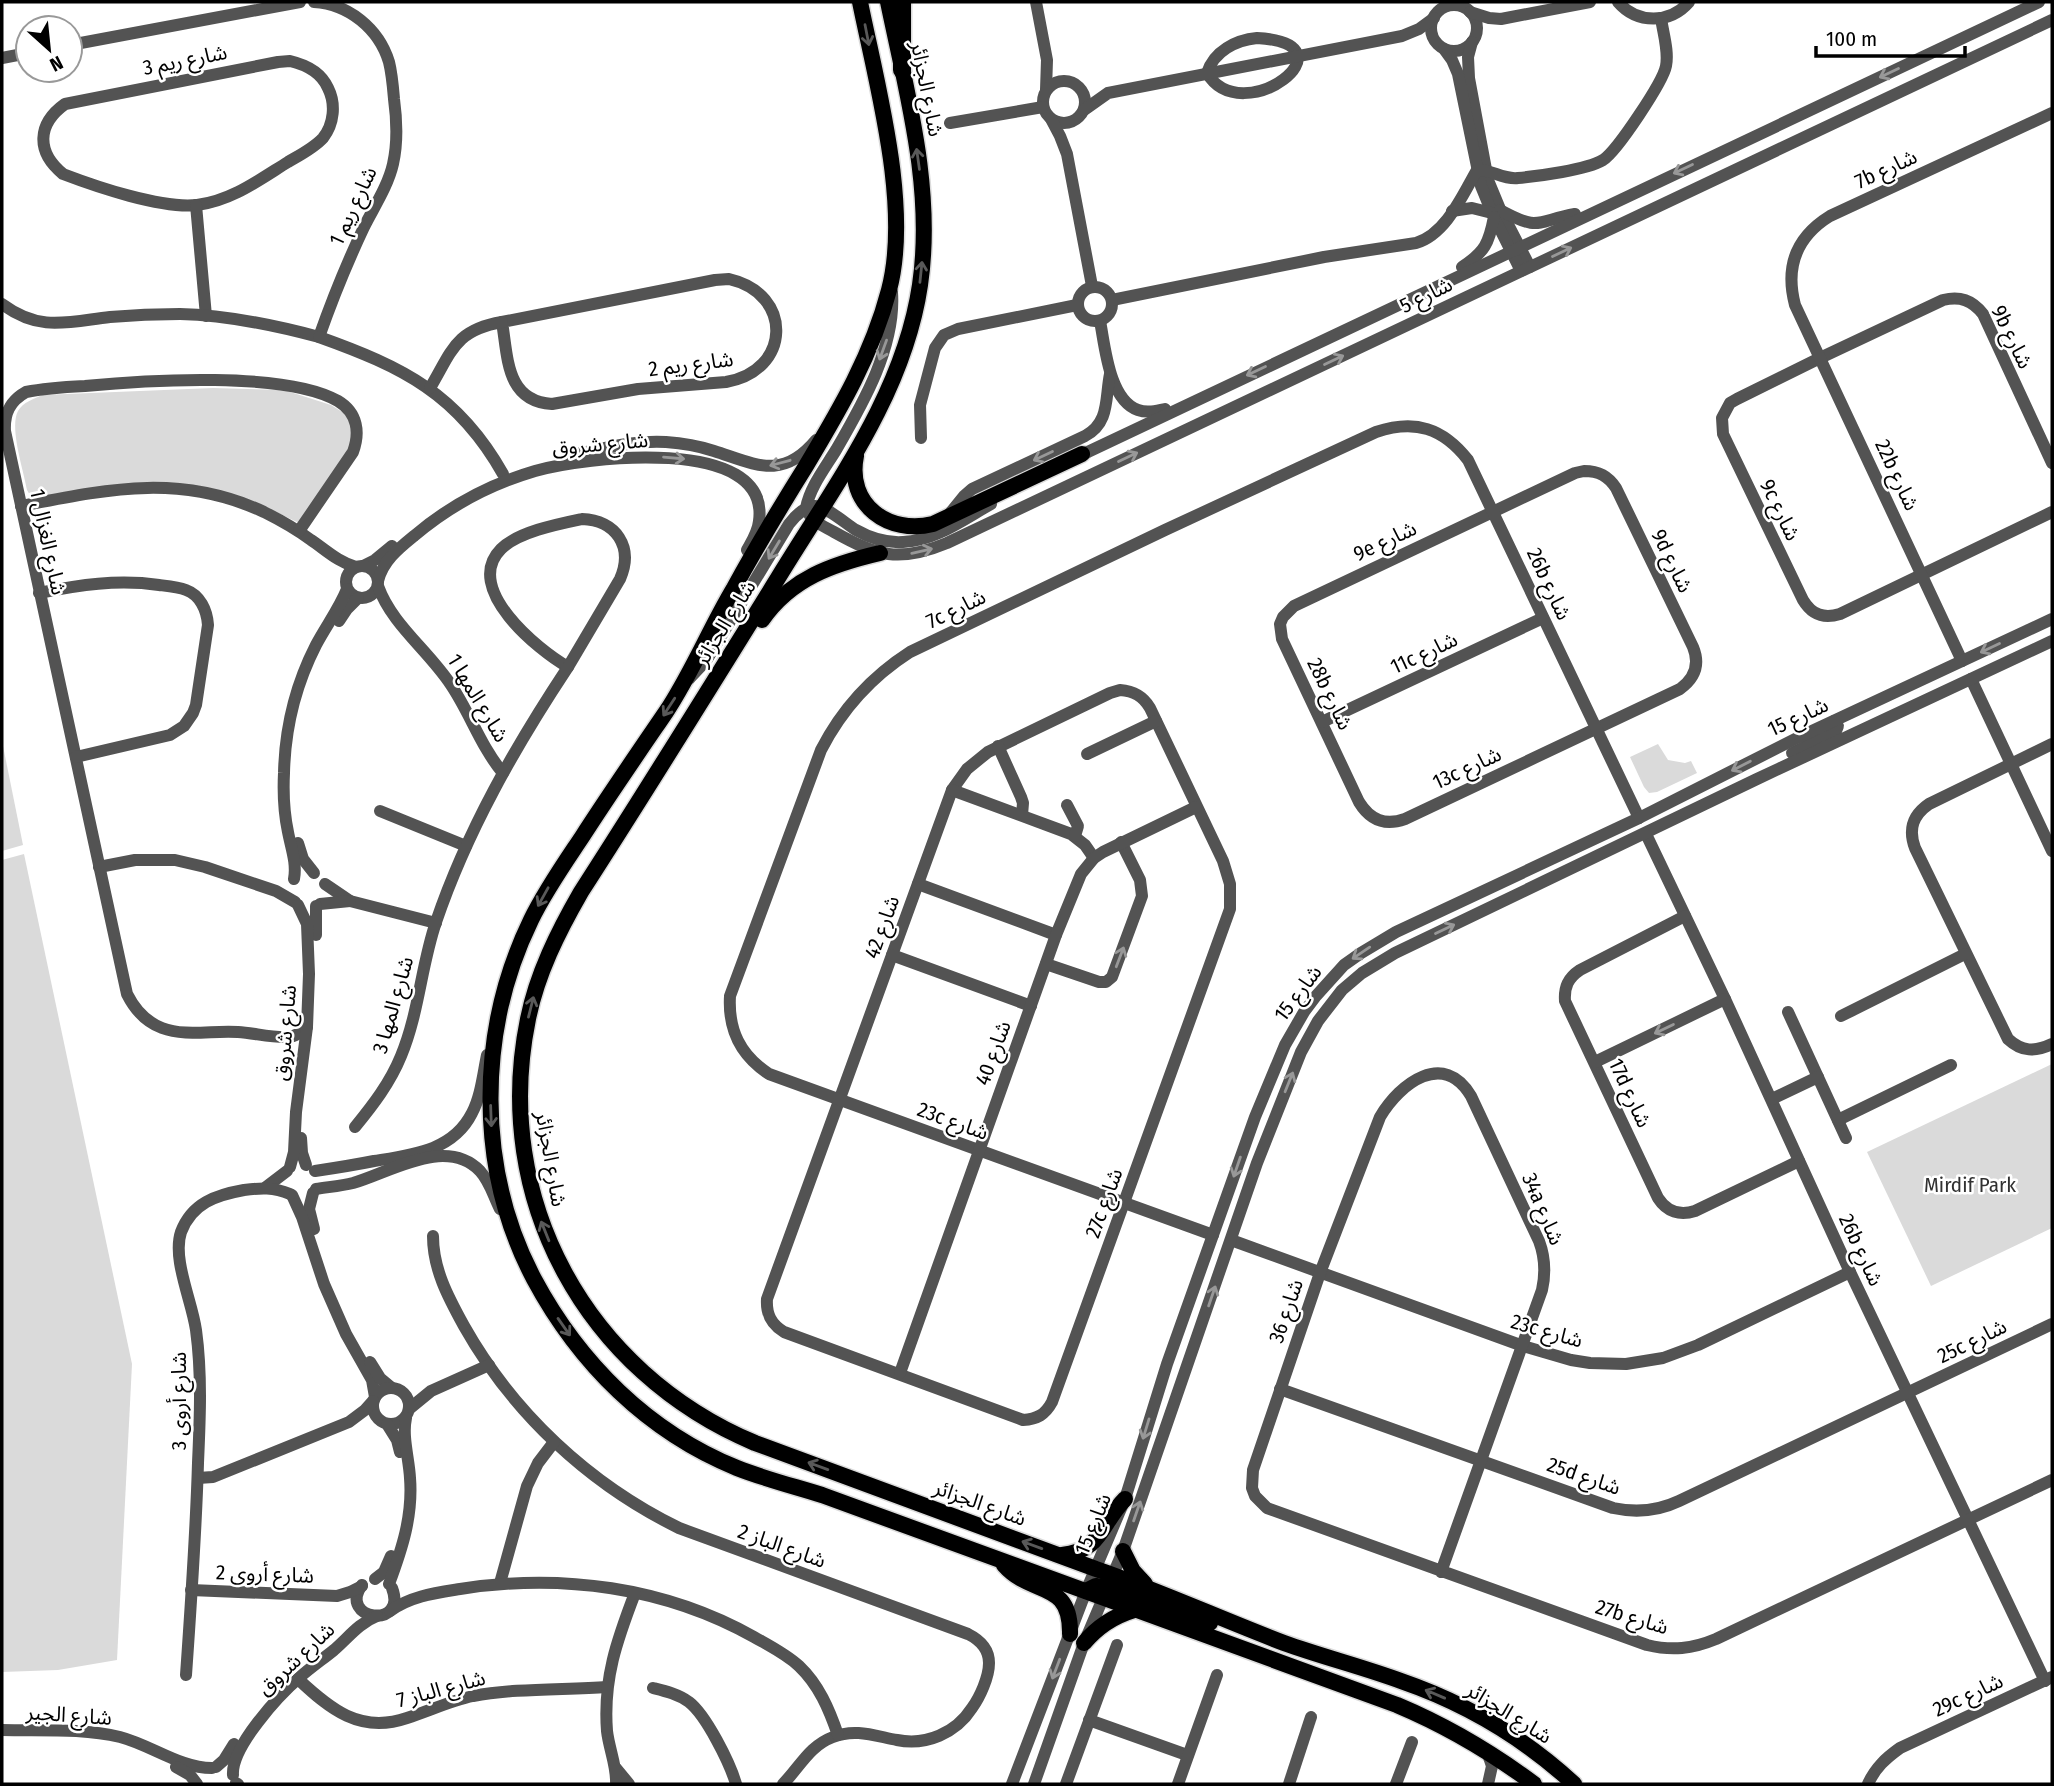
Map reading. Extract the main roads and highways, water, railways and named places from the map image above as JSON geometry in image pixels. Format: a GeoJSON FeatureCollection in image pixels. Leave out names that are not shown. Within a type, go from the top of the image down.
{"type":"FeatureCollection","features":[{"type":"Feature","properties":{"kind":"highway"},"geometry":{"type":"LineString","coordinates":[[902,2],[902,71]]}},
{"type":"Feature","properties":{"kind":"main road","name":"شارع الجزائر"},"geometry":{"type":"LineString","coordinates":[[860,2],[884,117],[894,192],[895,240],[891,283],[869,349],[850,391],[733,588],[683,683],[538,906],[514,963],[495,1035],[492,1068],[492,1132],[510,1227],[553,1312],[580,1349],[609,1382],[660,1426],[699,1449],[739,1469],[821,1495],[1086,1591],[1108,1586],[1146,1586],[1286,1644],[1401,1681],[1455,1703],[1505,1731],[1574,1784]]}},
{"type":"Feature","properties":{"kind":"main road","name":"شارع الجزائر"},"geometry":{"type":"LineString","coordinates":[[888,2],[919,162],[922,194],[924,227],[915,313],[896,372],[857,450],[813,512],[721,670],[581,892],[546,963],[533,1000],[522,1059],[519,1098],[525,1161],[537,1210],[561,1266],[592,1316],[634,1364],[682,1404],[717,1426],[755,1443],[879,1480],[1096,1569],[1108,1586],[1134,1610],[1397,1705],[1438,1723],[1486,1750],[1534,1784]]}},
{"type":"Feature","properties":{"kind":"main road"},"geometry":{"type":"LineString","coordinates":[[857,450],[854,471],[859,492],[872,511],[894,524],[920,527],[1082,454]]}},
{"type":"Feature","properties":{"kind":"main road"},"geometry":{"type":"LineString","coordinates":[[721,670],[742,649],[772,606],[788,591],[807,578],[835,565],[880,553]]}},
{"type":"Feature","properties":{"kind":"main road"},"geometry":{"type":"LineString","coordinates":[[1060,1555],[1076,1553],[1093,1542],[1125,1499]]}},
{"type":"Feature","properties":{"kind":"main road"},"geometry":{"type":"LineString","coordinates":[[1123,1551],[1133,1571],[1146,1586]]}},
{"type":"Feature","properties":{"kind":"main road"},"geometry":{"type":"LineString","coordinates":[[1000,1561],[1018,1579],[1060,1598],[1069,1612],[1070,1634]]}},
{"type":"Feature","properties":{"kind":"main road"},"geometry":{"type":"LineString","coordinates":[[1108,1586],[1258,1640],[1286,1644]]}},
{"type":"Feature","properties":{"kind":"main road"},"geometry":{"type":"LineString","coordinates":[[1084,1643],[1096,1629],[1111,1619],[1134,1610]]}},
{"type":"Feature","properties":{"kind":"park label","name":"Mirdif Park"},"geometry":{"type":"Point","coordinates":[1970,1185]}}]}
